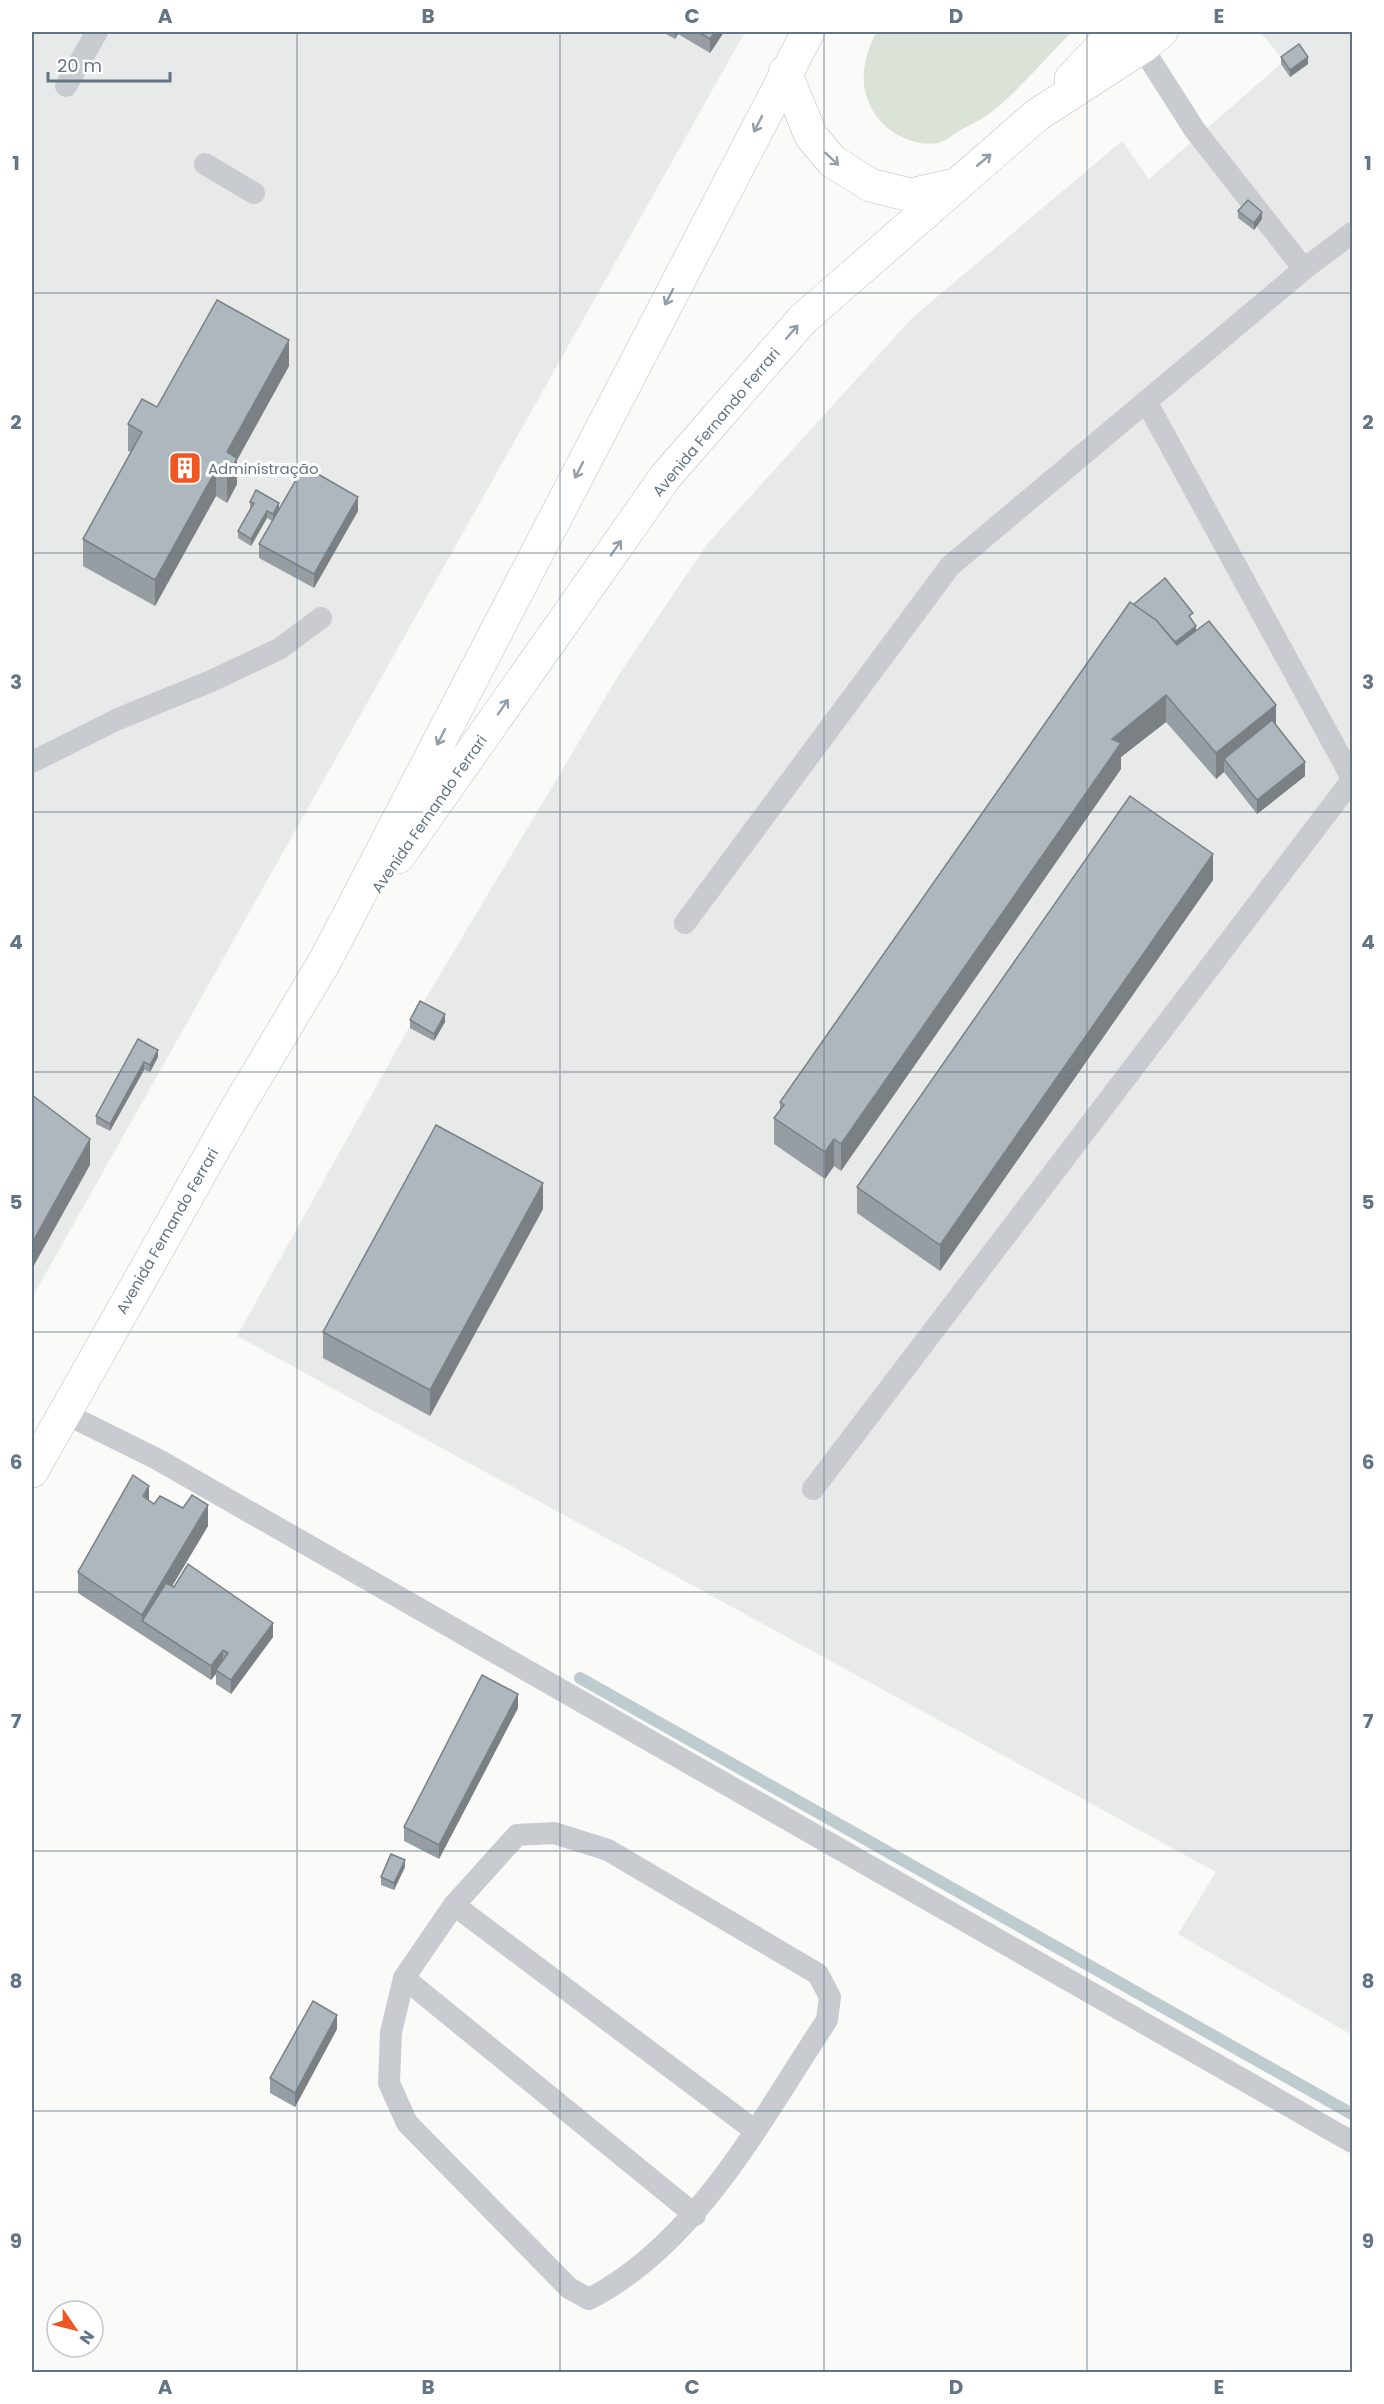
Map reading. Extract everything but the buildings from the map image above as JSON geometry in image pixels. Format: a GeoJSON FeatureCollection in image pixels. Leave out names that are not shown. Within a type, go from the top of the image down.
{"type":"FeatureCollection","features":[{"type":"Feature","properties":{"kind":"street","name":"Avenida Fernando Ferrari"},"geometry":{"type":"LineString","coordinates":[[32,1471],[237,1108],[325,961],[785,72],[808,32]]}},
{"type":"Feature","properties":{"kind":"street","name":"Avenida Fernando Ferrari"},"geometry":{"type":"LineString","coordinates":[[325,961],[666,476],[803,319],[1037,115],[1139,37]]}},
{"type":"Feature","properties":{"kind":"street"},"geometry":{"type":"LineString","coordinates":[[785,72],[811,136],[832,162],[870,185],[910,195],[954,186]]}},
{"type":"Feature","properties":{"kind":"lane"},"geometry":{"type":"LineString","coordinates":[[66,86],[97,32]]}},
{"type":"Feature","properties":{"kind":"lane"},"geometry":{"type":"LineString","coordinates":[[1139,37],[1194,129],[1304,269]]}},
{"type":"Feature","properties":{"kind":"lane"},"geometry":{"type":"LineString","coordinates":[[205,164],[254,192]]}},
{"type":"Feature","properties":{"kind":"lane"},"geometry":{"type":"LineString","coordinates":[[685,923],[950,566],[1304,269],[1353,233]]}},
{"type":"Feature","properties":{"kind":"lane"},"geometry":{"type":"LineString","coordinates":[[813,1489],[1353,779],[1146,401]]}},
{"type":"Feature","properties":{"kind":"lane"},"geometry":{"type":"LineString","coordinates":[[32,762],[118,718],[211,681],[279,649],[321,618]]}},
{"type":"Feature","properties":{"kind":"lane"},"geometry":{"type":"LineString","coordinates":[[64,1413],[157,1459],[1353,2142]]}},
{"type":"Feature","properties":{"kind":"lane"},"geometry":{"type":"LineString","coordinates":[[555,1833],[608,1850],[818,1974],[830,1997],[827,2020],[695,2215],[618,2284],[589,2300],[569,2288],[407,2122],[389,2084],[391,2032],[404,1978],[454,1905],[517,1834],[555,1833]]}},
{"type":"Feature","properties":{"kind":"lane"},"geometry":{"type":"LineString","coordinates":[[454,1905],[754,2130]]}},
{"type":"Feature","properties":{"kind":"lane"},"geometry":{"type":"LineString","coordinates":[[404,1978],[695,2215]]}},
{"type":"Feature","properties":{"kind":"shaded area"},"geometry":{"type":"Polygon","coordinates":[[[32,32],[745,32],[32,1298],[32,32]]]}},
{"type":"Feature","properties":{"kind":"shaded area"},"geometry":{"type":"Polygon","coordinates":[[[876,32],[1072,32],[1022,84],[990,113],[944,141],[930,144],[903,138],[887,128],[869,104],[864,73],[865,63],[876,32]]]}},
{"type":"Feature","properties":{"kind":"shaded area"},"geometry":{"type":"Polygon","coordinates":[[[1260,32],[1352,32],[1352,2035],[1178,1934],[1216,1872],[237,1336],[420,1008],[620,673],[708,543],[912,318],[1122,141],[1149,179],[1284,61],[1260,32]]]}},
{"type":"Feature","properties":{"kind":"waterway"},"geometry":{"type":"LineString","coordinates":[[580,1678],[1352,2114]]}},
{"type":"Feature","properties":{"kind":"place","name":"Administração"},"geometry":{"type":"Point","coordinates":[185,468]}}]}
